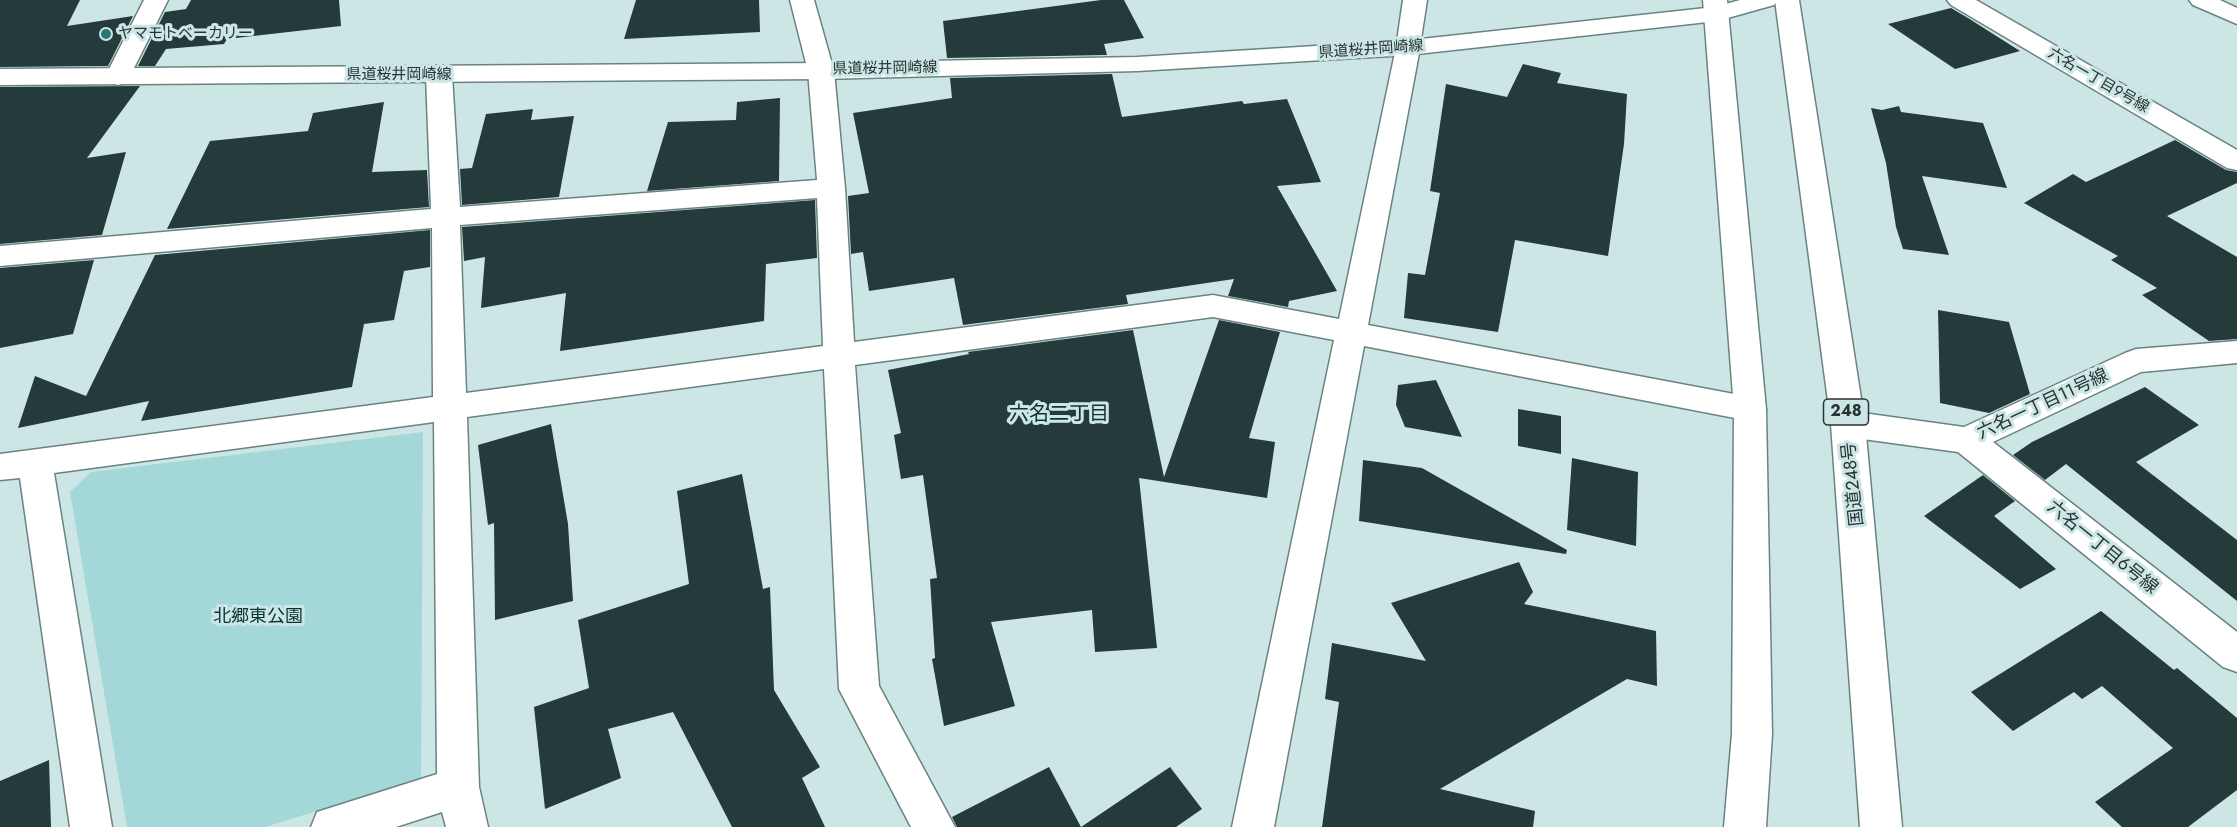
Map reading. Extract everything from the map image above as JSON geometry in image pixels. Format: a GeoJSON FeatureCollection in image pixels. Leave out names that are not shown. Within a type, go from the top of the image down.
{"type":"FeatureCollection","features":[{"type":"Feature","properties":{"kind":"main road"},"geometry":{"type":"LineString","coordinates":[[118,77],[156,0]]}},
{"type":"Feature","properties":{"kind":"main road"},"geometry":{"type":"LineString","coordinates":[[802,0],[821,71],[831,188],[859,689],[934,827]]}},
{"type":"Feature","properties":{"kind":"main road"},"geometry":{"type":"LineString","coordinates":[[1253,827],[1408,48],[1415,0]]}},
{"type":"Feature","properties":{"kind":"main road","name":"県道桜井岡崎線"},"geometry":{"type":"LineString","coordinates":[[0,77],[821,71],[1137,64],[1408,48],[1766,0]]}},
{"type":"Feature","properties":{"kind":"main road","name":"国道248号"},"geometry":{"type":"LineString","coordinates":[[1787,0],[1848,424],[1881,827]]}},
{"type":"Feature","properties":{"kind":"main road","name":"六名一丁目9号線"},"geometry":{"type":"LineString","coordinates":[[1959,0],[2237,162]]}},
{"type":"Feature","properties":{"kind":"main road"},"geometry":{"type":"LineString","coordinates":[[2201,0],[2237,16]]}},
{"type":"Feature","properties":{"kind":"main road"},"geometry":{"type":"LineString","coordinates":[[1716,7],[1750,409],[1752,734],[1745,827]]}},
{"type":"Feature","properties":{"kind":"main road"},"geometry":{"type":"LineString","coordinates":[[439,75],[446,217],[458,787],[467,827]]}},
{"type":"Feature","properties":{"kind":"main road"},"geometry":{"type":"LineString","coordinates":[[0,256],[446,217],[831,188]]}},
{"type":"Feature","properties":{"kind":"main road"},"geometry":{"type":"LineString","coordinates":[[91,827],[17,465],[839,358],[1213,306],[1750,409]]}},
{"type":"Feature","properties":{"kind":"main road","name":"六名一丁目11号線"},"geometry":{"type":"LineString","coordinates":[[1848,424],[1967,440],[2136,361],[2237,352]]}},
{"type":"Feature","properties":{"kind":"main road","name":"六名一丁目6号線"},"geometry":{"type":"LineString","coordinates":[[1967,440],[2237,655]]}},
{"type":"Feature","properties":{"kind":"main road"},"geometry":{"type":"LineString","coordinates":[[332,827],[458,787]]}},
{"type":"Feature","properties":{"kind":"green space","name":"北郷東公園"},"geometry":{"type":"Polygon","coordinates":[[[423,432],[421,779],[265,827],[127,827],[70,492],[91,472],[423,432]]]}},
{"type":"Feature","properties":{"kind":"building"},"geometry":{"type":"Polygon","coordinates":[[[0,0],[80,0],[67,26],[133,16],[108,66],[0,67],[0,0]]]}},
{"type":"Feature","properties":{"kind":"building"},"geometry":{"type":"Polygon","coordinates":[[[191,0],[339,0],[341,26],[227,39],[224,44],[166,49],[155,66],[138,66],[165,12],[186,9],[191,0]]]}},
{"type":"Feature","properties":{"kind":"building"},"geometry":{"type":"Polygon","coordinates":[[[636,0],[759,0],[760,32],[624,39],[636,0]]]}},
{"type":"Feature","properties":{"kind":"building"},"geometry":{"type":"Polygon","coordinates":[[[1101,0],[1124,0],[1144,38],[1104,44],[1107,55],[947,58],[943,21],[1101,0]]]}},
{"type":"Feature","properties":{"kind":"building"},"geometry":{"type":"Polygon","coordinates":[[[1951,8],[2020,51],[1955,69],[1888,24],[1951,8]]]}},
{"type":"Feature","properties":{"kind":"building"},"geometry":{"type":"Polygon","coordinates":[[[1523,64],[1561,73],[1557,83],[1627,94],[1624,144],[1608,256],[1515,240],[1498,332],[1404,318],[1408,273],[1425,275],[1440,193],[1430,191],[1446,84],[1507,97],[1523,64]]]}},
{"type":"Feature","properties":{"kind":"building"},"geometry":{"type":"Polygon","coordinates":[[[1112,74],[1122,117],[1242,101],[1244,104],[1287,99],[1321,182],[1277,186],[1337,291],[1289,301],[1288,307],[1228,296],[1234,279],[1126,295],[1128,304],[963,325],[954,278],[869,291],[863,252],[851,254],[848,196],[869,193],[853,113],[952,98],[950,78],[1112,74]]]}},
{"type":"Feature","properties":{"kind":"building"},"geometry":{"type":"Polygon","coordinates":[[[140,86],[87,158],[126,152],[102,235],[0,244],[0,87],[140,86]]]}},
{"type":"Feature","properties":{"kind":"building"},"geometry":{"type":"Polygon","coordinates":[[[780,98],[779,181],[647,191],[668,122],[736,120],[737,102],[780,98]]]}},
{"type":"Feature","properties":{"kind":"building"},"geometry":{"type":"Polygon","coordinates":[[[384,102],[372,172],[427,170],[429,207],[167,229],[210,141],[308,131],[313,113],[384,102]]]}},
{"type":"Feature","properties":{"kind":"building"},"geometry":{"type":"Polygon","coordinates":[[[1899,106],[1901,112],[1983,123],[2007,188],[1922,176],[1949,255],[1903,249],[1896,227],[1886,163],[1871,108],[1882,110],[1899,106]]]}},
{"type":"Feature","properties":{"kind":"building"},"geometry":{"type":"Polygon","coordinates":[[[533,109],[531,120],[574,116],[559,197],[462,205],[460,169],[472,168],[486,114],[533,109]]]}},
{"type":"Feature","properties":{"kind":"building"},"geometry":{"type":"Polygon","coordinates":[[[2175,140],[2226,170],[2237,172],[2237,183],[2167,216],[2237,257],[2237,339],[2209,341],[2142,295],[2157,288],[2111,260],[2118,256],[2024,203],[2073,174],[2086,182],[2175,140]]]}},
{"type":"Feature","properties":{"kind":"building"},"geometry":{"type":"Polygon","coordinates":[[[815,200],[817,258],[766,264],[764,321],[560,351],[566,293],[481,308],[485,257],[464,261],[462,227],[815,200]]]}},
{"type":"Feature","properties":{"kind":"building"},"geometry":{"type":"Polygon","coordinates":[[[430,230],[430,267],[404,271],[394,320],[364,324],[352,387],[141,421],[149,401],[18,428],[35,376],[86,396],[155,255],[430,230]]]}},
{"type":"Feature","properties":{"kind":"building"},"geometry":{"type":"Polygon","coordinates":[[[94,260],[73,334],[0,348],[0,268],[94,260]]]}},
{"type":"Feature","properties":{"kind":"building"},"geometry":{"type":"Polygon","coordinates":[[[1938,310],[2009,322],[2030,394],[1989,413],[1940,403],[1938,310]]]}},
{"type":"Feature","properties":{"kind":"building"},"geometry":{"type":"Polygon","coordinates":[[[1219,320],[1280,332],[1249,438],[1275,442],[1267,498],[1139,478],[1157,648],[1095,652],[1092,610],[991,622],[1015,706],[944,726],[932,659],[935,658],[930,579],[937,578],[923,475],[901,479],[894,435],[901,433],[888,370],[969,354],[968,352],[1133,330],[1164,477],[1219,320]]]}},
{"type":"Feature","properties":{"kind":"building"},"geometry":{"type":"Polygon","coordinates":[[[1436,380],[1462,437],[1405,427],[1396,405],[1398,385],[1436,380]]]}},
{"type":"Feature","properties":{"kind":"building"},"geometry":{"type":"Polygon","coordinates":[[[2145,387],[2199,425],[2136,462],[2237,540],[2237,601],[2066,464],[2045,480],[2013,455],[2032,442],[2145,387]]]}},
{"type":"Feature","properties":{"kind":"building"},"geometry":{"type":"Polygon","coordinates":[[[1518,409],[1561,416],[1561,454],[1518,446],[1518,409]]]}},
{"type":"Feature","properties":{"kind":"building"},"geometry":{"type":"Polygon","coordinates":[[[551,424],[568,524],[573,601],[495,620],[494,523],[488,525],[478,445],[551,424]]]}},
{"type":"Feature","properties":{"kind":"building"},"geometry":{"type":"Polygon","coordinates":[[[1572,458],[1638,472],[1636,546],[1567,530],[1572,458]]]}},
{"type":"Feature","properties":{"kind":"building"},"geometry":{"type":"Polygon","coordinates":[[[1363,460],[1422,468],[1567,550],[1566,554],[1359,521],[1363,460]]]}},
{"type":"Feature","properties":{"kind":"building"},"geometry":{"type":"Polygon","coordinates":[[[742,474],[763,589],[770,587],[774,690],[820,767],[802,778],[825,827],[732,827],[673,712],[608,729],[621,778],[545,809],[534,707],[589,688],[578,620],[689,584],[677,491],[742,474]]]}},
{"type":"Feature","properties":{"kind":"building"},"geometry":{"type":"Polygon","coordinates":[[[1983,475],[2015,501],[1994,516],[2056,569],[2020,589],[1924,516],[1983,475]]]}},
{"type":"Feature","properties":{"kind":"building"},"geometry":{"type":"Polygon","coordinates":[[[1519,562],[1533,592],[1524,604],[1656,631],[1657,686],[1627,679],[1440,789],[1535,811],[1533,827],[1322,827],[1339,702],[1325,699],[1332,643],[1426,661],[1391,603],[1519,562]]]}},
{"type":"Feature","properties":{"kind":"building"},"geometry":{"type":"Polygon","coordinates":[[[2101,611],[2174,670],[2177,668],[2237,718],[2237,790],[2188,827],[2122,827],[2095,802],[2173,748],[2102,686],[2082,699],[2074,692],[2013,731],[1971,692],[2101,611]]]}},
{"type":"Feature","properties":{"kind":"building"},"geometry":{"type":"Polygon","coordinates":[[[49,760],[51,827],[0,827],[0,781],[49,760]]]}},
{"type":"Feature","properties":{"kind":"building"},"geometry":{"type":"Polygon","coordinates":[[[1049,767],[1081,827],[957,827],[952,817],[1049,767]]]}},
{"type":"Feature","properties":{"kind":"building"},"geometry":{"type":"Polygon","coordinates":[[[1170,767],[1202,809],[1176,827],[1081,827],[1170,767]]]}},
{"type":"Feature","properties":{"kind":"place","name":"ヤマモトベーカリー"},"geometry":{"type":"Point","coordinates":[106,34]}},
{"type":"Feature","properties":{"kind":"district","name":"六名二丁目"},"geometry":{"type":"Point","coordinates":[1059,415]}}]}
